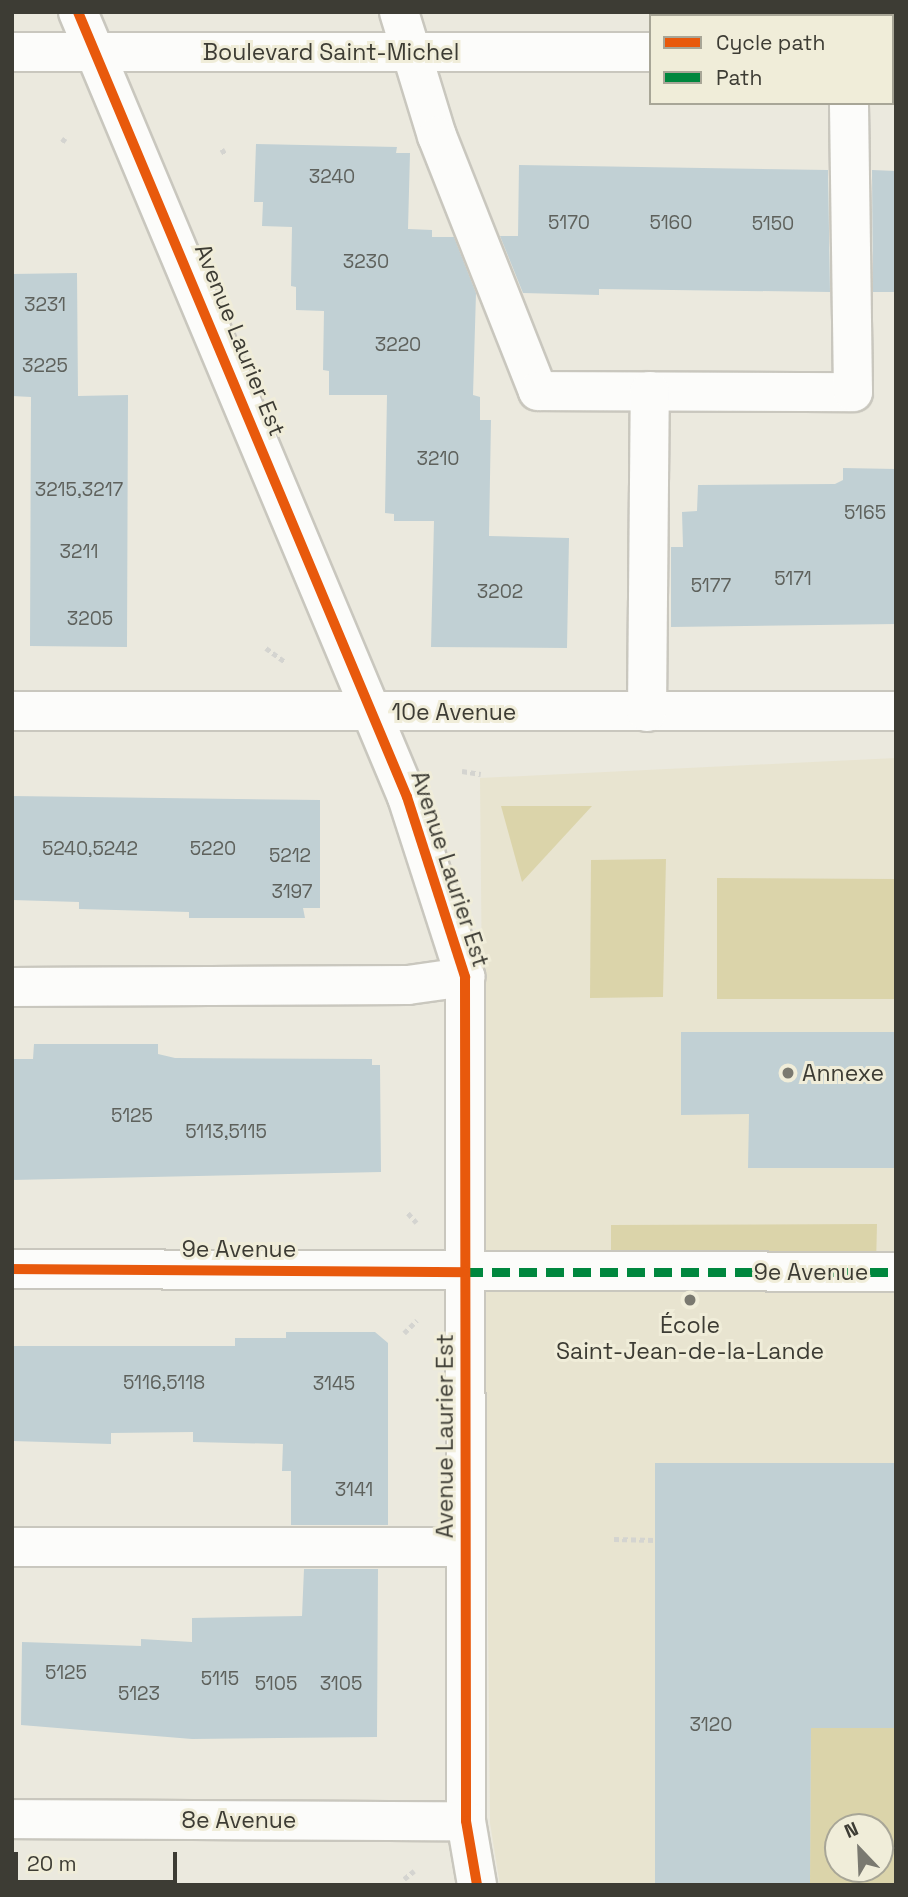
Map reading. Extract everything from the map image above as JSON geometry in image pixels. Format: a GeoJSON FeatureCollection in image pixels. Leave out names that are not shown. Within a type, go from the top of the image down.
{"type":"FeatureCollection","features":[{"type":"Feature","properties":{"kind":"street","name":"Avenue Laurier Est"},"geometry":{"type":"LineString","coordinates":[[78,12],[136,143],[407,797],[465,977],[466,1821],[477,1885]]}},
{"type":"Feature","properties":{"kind":"street"},"geometry":{"type":"LineString","coordinates":[[399,12],[438,136],[538,391],[853,392],[849,105]]}},
{"type":"Feature","properties":{"kind":"street","name":"Boulevard Saint-Michel"},"geometry":{"type":"LineString","coordinates":[[12,52],[649,52]]}},
{"type":"Feature","properties":{"kind":"street"},"geometry":{"type":"LineString","coordinates":[[647,712],[650,391]]}},
{"type":"Feature","properties":{"kind":"street","name":"10e Avenue"},"geometry":{"type":"LineString","coordinates":[[12,711],[896,711]]}},
{"type":"Feature","properties":{"kind":"street"},"geometry":{"type":"LineString","coordinates":[[12,987],[408,985],[465,977]]}},
{"type":"Feature","properties":{"kind":"street","name":"9e Avenue"},"geometry":{"type":"LineString","coordinates":[[12,1269],[896,1272]]}},
{"type":"Feature","properties":{"kind":"street"},"geometry":{"type":"LineString","coordinates":[[12,1547],[466,1547]]}},
{"type":"Feature","properties":{"kind":"street","name":"8e Avenue"},"geometry":{"type":"LineString","coordinates":[[12,1819],[466,1821]]}},
{"type":"Feature","properties":{"kind":"path"},"geometry":{"type":"LineString","coordinates":[[266,648],[288,663]]}},
{"type":"Feature","properties":{"kind":"path"},"geometry":{"type":"LineString","coordinates":[[462,771],[481,774]]}},
{"type":"Feature","properties":{"kind":"path"},"geometry":{"type":"LineString","coordinates":[[404,1333],[419,1317]]}},
{"type":"Feature","properties":{"kind":"path"},"geometry":{"type":"LineString","coordinates":[[614,1539],[655,1540]]}},
{"type":"Feature","properties":{"kind":"shaded area","name":"École Saint-Jean-de-la-Lande"},"geometry":{"type":"Polygon","coordinates":[[[896,758],[896,1885],[500,1885],[490,1823],[480,778],[896,758]]]}},
{"type":"Feature","properties":{"kind":"shaded area"},"geometry":{"type":"Polygon","coordinates":[[[501,806],[592,806],[522,882],[501,806]]]}},
{"type":"Feature","properties":{"kind":"shaded area"},"geometry":{"type":"Polygon","coordinates":[[[666,859],[663,997],[590,998],[591,860],[666,859]]]}},
{"type":"Feature","properties":{"kind":"shaded area"},"geometry":{"type":"Polygon","coordinates":[[[717,878],[896,879],[896,999],[717,999],[717,878]]]}},
{"type":"Feature","properties":{"kind":"shaded area"},"geometry":{"type":"Polygon","coordinates":[[[877,1224],[876,1266],[611,1266],[611,1225],[877,1224]]]}},
{"type":"Feature","properties":{"kind":"shaded area"},"geometry":{"type":"Polygon","coordinates":[[[811,1657],[873,1728],[896,1728],[896,1885],[810,1885],[811,1657]]]}},
{"type":"Feature","properties":{"kind":"building"},"geometry":{"type":"Polygon","coordinates":[[[256,144],[397,147],[396,153],[410,153],[408,229],[432,230],[432,237],[454,237],[476,293],[473,395],[480,397],[480,420],[491,420],[489,536],[569,538],[567,648],[431,647],[434,521],[394,521],[394,514],[385,513],[387,395],[329,395],[329,371],[323,370],[324,311],[296,310],[296,287],[291,286],[292,227],[262,226],[263,202],[254,202],[256,144]]]}},
{"type":"Feature","properties":{"kind":"building"},"geometry":{"type":"Polygon","coordinates":[[[519,165],[828,170],[830,292],[599,289],[599,295],[523,293],[500,236],[518,236],[519,165]]]}},
{"type":"Feature","properties":{"kind":"building"},"geometry":{"type":"Polygon","coordinates":[[[872,170],[896,171],[896,292],[873,292],[872,170]]]}},
{"type":"Feature","properties":{"kind":"building"},"geometry":{"type":"Polygon","coordinates":[[[77,273],[78,396],[128,395],[127,647],[30,646],[31,397],[12,396],[12,274],[77,273]]]}},
{"type":"Feature","properties":{"kind":"building"},"geometry":{"type":"Polygon","coordinates":[[[843,468],[896,469],[896,624],[671,627],[671,547],[683,547],[682,512],[697,511],[698,485],[835,484],[843,480],[843,468]]]}},
{"type":"Feature","properties":{"kind":"building"},"geometry":{"type":"Polygon","coordinates":[[[12,796],[320,800],[320,908],[303,908],[305,918],[189,918],[189,912],[79,909],[79,902],[12,900],[12,796]]]}},
{"type":"Feature","properties":{"kind":"building","name":"Annexe"},"geometry":{"type":"Polygon","coordinates":[[[681,1032],[896,1032],[896,1168],[748,1168],[749,1114],[681,1115],[681,1032]]]}},
{"type":"Feature","properties":{"kind":"building"},"geometry":{"type":"Polygon","coordinates":[[[34,1044],[158,1044],[158,1054],[175,1058],[372,1059],[372,1065],[380,1065],[381,1172],[12,1180],[12,1059],[33,1059],[34,1044]]]}},
{"type":"Feature","properties":{"kind":"building"},"geometry":{"type":"Polygon","coordinates":[[[286,1332],[375,1332],[388,1343],[388,1525],[291,1525],[291,1471],[282,1471],[283,1444],[193,1442],[193,1432],[111,1433],[111,1444],[12,1441],[12,1346],[235,1346],[235,1338],[286,1338],[286,1332]]]}},
{"type":"Feature","properties":{"kind":"building"},"geometry":{"type":"Polygon","coordinates":[[[655,1463],[896,1463],[896,1728],[811,1728],[810,1885],[655,1885],[655,1463]]]}},
{"type":"Feature","properties":{"kind":"building"},"geometry":{"type":"Polygon","coordinates":[[[304,1569],[378,1569],[377,1737],[192,1739],[21,1725],[22,1642],[141,1646],[141,1639],[192,1642],[192,1618],[302,1616],[304,1569]]]}},
{"type":"Feature","properties":{"kind":"marked path"},"geometry":{"type":"LineString","coordinates":[[465,1272],[896,1272]]}},
{"type":"Feature","properties":{"kind":"cycle path"},"geometry":{"type":"LineString","coordinates":[[78,12],[407,797],[465,977],[466,1821],[477,1885]]}},
{"type":"Feature","properties":{"kind":"cycle path"},"geometry":{"type":"LineString","coordinates":[[12,1269],[465,1272]]}},
{"type":"Feature","properties":{"kind":"place","name":"Annexe"},"geometry":{"type":"Point","coordinates":[788,1073]}},
{"type":"Feature","properties":{"kind":"place","name":"École Saint-Jean-de-la-Lande"},"geometry":{"type":"Point","coordinates":[690,1300]}}]}
